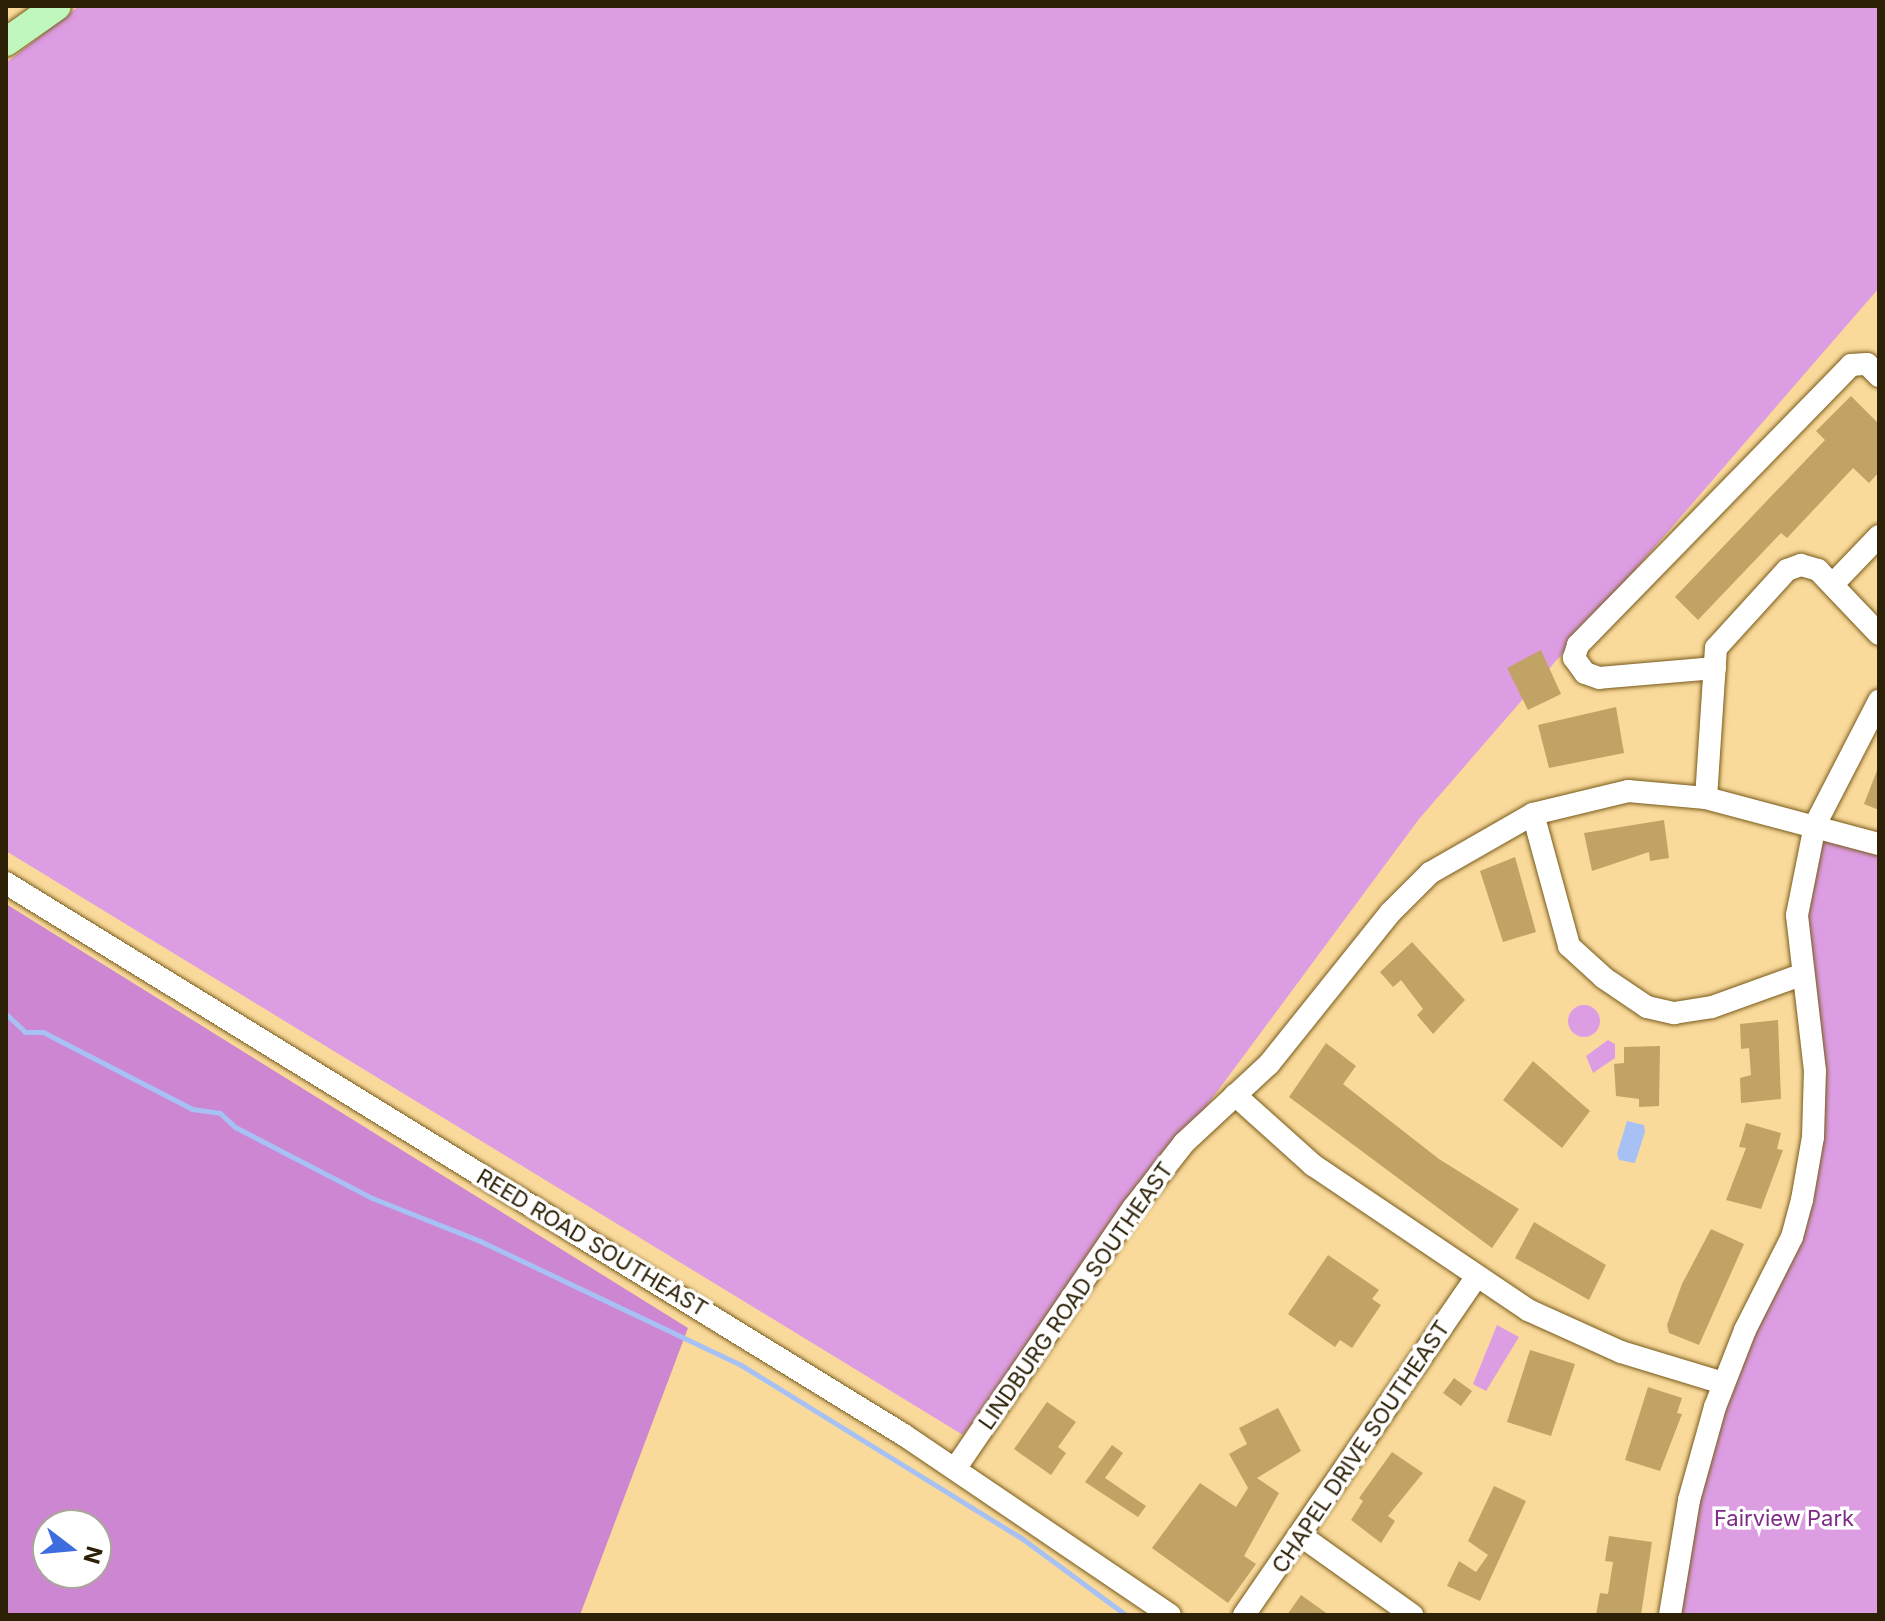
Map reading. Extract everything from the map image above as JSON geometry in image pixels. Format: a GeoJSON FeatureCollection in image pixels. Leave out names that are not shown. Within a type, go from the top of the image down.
{"type":"FeatureCollection","features":[{"type":"Feature","properties":{"kind":"main road"},"geometry":{"type":"LineString","coordinates":[[6,42],[57,6]]}},
{"type":"Feature","properties":{"kind":"street"},"geometry":{"type":"LineString","coordinates":[[1715,668],[1599,678],[1585,673],[1574,658],[1578,645],[1851,365],[1867,364],[1879,376]]}},
{"type":"Feature","properties":{"kind":"street"},"geometry":{"type":"LineString","coordinates":[[1834,583],[1879,536]]}},
{"type":"Feature","properties":{"kind":"street"},"geometry":{"type":"LineString","coordinates":[[1706,798],[1715,668],[1721,637],[1787,570],[1801,565],[1818,570],[1834,583],[1879,634]]}},
{"type":"Feature","properties":{"kind":"street"},"geometry":{"type":"LineString","coordinates":[[1670,1615],[1696,1468],[1723,1383],[1792,1237],[1802,1200],[1813,1137],[1815,1071],[1801,975],[1797,915],[1815,825],[1879,701]]}},
{"type":"Feature","properties":{"kind":"street","name":"LINDBURG ROAD SOUTHEAST"},"geometry":{"type":"LineString","coordinates":[[955,1469],[1134,1207],[1184,1143],[1269,1064],[1390,913],[1430,873],[1533,814],[1628,791],[1706,798],[1879,844]]}},
{"type":"Feature","properties":{"kind":"street"},"geometry":{"type":"LineString","coordinates":[[1533,814],[1569,946],[1604,978],[1647,1007],[1674,1013],[1712,1007],[1801,975]]}},
{"type":"Feature","properties":{"kind":"street","name":"REED ROAD SOUTHEAST"},"geometry":{"type":"LineString","coordinates":[[6,883],[955,1469],[1170,1615]]}},
{"type":"Feature","properties":{"kind":"street"},"geometry":{"type":"LineString","coordinates":[[1235,1095],[1313,1165],[1528,1310],[1621,1352],[1723,1383]]}},
{"type":"Feature","properties":{"kind":"street","name":"CHAPEL DRIVE SOUTHEAST"},"geometry":{"type":"LineString","coordinates":[[1244,1615],[1476,1277]]}},
{"type":"Feature","properties":{"kind":"street"},"geometry":{"type":"LineString","coordinates":[[1300,1535],[1412,1615]]}},
{"type":"Feature","properties":{"kind":"green space"},"geometry":{"type":"Polygon","coordinates":[[[79,6],[1879,6],[1879,288],[1419,819],[963,1435],[6,851],[6,63],[79,6]]]}},
{"type":"Feature","properties":{"kind":"green space","name":"Fairview Park"},"geometry":{"type":"Polygon","coordinates":[[[1815,825],[1879,844],[1879,1615],[1670,1615],[1680,1541],[1813,1137],[1802,985],[1815,825]]]}},
{"type":"Feature","properties":{"kind":"green space"},"geometry":{"type":"Polygon","coordinates":[[[1584,1005],[1595,1010],[1600,1021],[1595,1032],[1584,1037],[1573,1032],[1568,1021],[1573,1010],[1584,1005]]]}},
{"type":"Feature","properties":{"kind":"green space"},"geometry":{"type":"Polygon","coordinates":[[[1608,1040],[1615,1044],[1615,1058],[1593,1073],[1586,1056],[1608,1040]]]}},
{"type":"Feature","properties":{"kind":"green space"},"geometry":{"type":"Polygon","coordinates":[[[1497,1325],[1519,1337],[1486,1391],[1473,1384],[1497,1325]]]}},
{"type":"Feature","properties":{"kind":"shaded area"},"geometry":{"type":"Polygon","coordinates":[[[6,904],[688,1328],[580,1615],[6,1615],[6,904]]]}},
{"type":"Feature","properties":{"kind":"water"},"geometry":{"type":"Polygon","coordinates":[[[1627,1121],[1644,1125],[1645,1132],[1635,1163],[1619,1160],[1617,1154],[1627,1121]]]}},
{"type":"Feature","properties":{"kind":"building"},"geometry":{"type":"Polygon","coordinates":[[[1851,396],[1879,424],[1879,472],[1869,483],[1853,468],[1787,538],[1781,533],[1698,620],[1675,597],[1825,440],[1816,431],[1851,396]]]}},
{"type":"Feature","properties":{"kind":"building"},"geometry":{"type":"Polygon","coordinates":[[[1541,650],[1561,694],[1528,710],[1507,668],[1541,650]]]}},
{"type":"Feature","properties":{"kind":"building"},"geometry":{"type":"Polygon","coordinates":[[[1616,707],[1624,753],[1549,768],[1538,725],[1616,707]]]}},
{"type":"Feature","properties":{"kind":"building"},"geometry":{"type":"Polygon","coordinates":[[[1879,768],[1879,810],[1864,804],[1879,768]]]}},
{"type":"Feature","properties":{"kind":"building"},"geometry":{"type":"Polygon","coordinates":[[[1664,820],[1669,858],[1650,861],[1649,852],[1592,871],[1584,833],[1664,820]]]}},
{"type":"Feature","properties":{"kind":"building"},"geometry":{"type":"Polygon","coordinates":[[[1515,857],[1536,932],[1503,942],[1480,871],[1515,857]]]}},
{"type":"Feature","properties":{"kind":"building"},"geometry":{"type":"Polygon","coordinates":[[[1412,942],[1465,1000],[1433,1034],[1417,1015],[1423,1009],[1401,980],[1393,987],[1380,972],[1412,942]]]}},
{"type":"Feature","properties":{"kind":"building"},"geometry":{"type":"Polygon","coordinates":[[[1778,1020],[1781,1099],[1741,1103],[1740,1078],[1751,1075],[1749,1048],[1741,1049],[1740,1024],[1778,1020]]]}},
{"type":"Feature","properties":{"kind":"building"},"geometry":{"type":"Polygon","coordinates":[[[1326,1043],[1356,1066],[1343,1084],[1439,1159],[1519,1209],[1492,1248],[1289,1097],[1326,1043]]]}},
{"type":"Feature","properties":{"kind":"building"},"geometry":{"type":"Polygon","coordinates":[[[1660,1046],[1659,1106],[1639,1107],[1639,1099],[1616,1096],[1614,1064],[1624,1063],[1624,1047],[1660,1046]]]}},
{"type":"Feature","properties":{"kind":"building"},"geometry":{"type":"Polygon","coordinates":[[[1533,1061],[1590,1111],[1562,1148],[1503,1100],[1533,1061]]]}},
{"type":"Feature","properties":{"kind":"building"},"geometry":{"type":"Polygon","coordinates":[[[1746,1123],[1781,1133],[1777,1149],[1783,1150],[1761,1209],[1726,1200],[1746,1148],[1739,1147],[1746,1123]]]}},
{"type":"Feature","properties":{"kind":"building"},"geometry":{"type":"Polygon","coordinates":[[[1534,1222],[1606,1265],[1589,1300],[1515,1258],[1534,1222]]]}},
{"type":"Feature","properties":{"kind":"building"},"geometry":{"type":"Polygon","coordinates":[[[1711,1229],[1744,1244],[1699,1345],[1669,1333],[1667,1325],[1682,1284],[1711,1229]]]}},
{"type":"Feature","properties":{"kind":"building"},"geometry":{"type":"Polygon","coordinates":[[[1328,1255],[1379,1290],[1372,1299],[1381,1305],[1352,1348],[1340,1340],[1335,1347],[1288,1314],[1328,1255]]]}},
{"type":"Feature","properties":{"kind":"building"},"geometry":{"type":"Polygon","coordinates":[[[1530,1350],[1575,1364],[1551,1436],[1507,1422],[1530,1350]]]}},
{"type":"Feature","properties":{"kind":"building"},"geometry":{"type":"Polygon","coordinates":[[[1454,1378],[1472,1391],[1461,1406],[1443,1393],[1454,1378]]]}},
{"type":"Feature","properties":{"kind":"building"},"geometry":{"type":"Polygon","coordinates":[[[1648,1387],[1682,1398],[1677,1413],[1682,1414],[1660,1471],[1625,1460],[1648,1387]]]}},
{"type":"Feature","properties":{"kind":"building"},"geometry":{"type":"Polygon","coordinates":[[[1047,1402],[1076,1422],[1058,1447],[1066,1453],[1051,1475],[1014,1449],[1047,1402]]]}},
{"type":"Feature","properties":{"kind":"building"},"geometry":{"type":"Polygon","coordinates":[[[1278,1408],[1301,1451],[1257,1478],[1279,1493],[1244,1556],[1256,1564],[1228,1603],[1152,1548],[1200,1483],[1236,1507],[1248,1488],[1229,1454],[1247,1444],[1239,1428],[1278,1408]]]}},
{"type":"Feature","properties":{"kind":"building"},"geometry":{"type":"Polygon","coordinates":[[[1112,1445],[1123,1453],[1105,1478],[1146,1506],[1138,1517],[1085,1482],[1112,1445]]]}},
{"type":"Feature","properties":{"kind":"building"},"geometry":{"type":"Polygon","coordinates":[[[1392,1452],[1423,1473],[1388,1516],[1395,1521],[1381,1543],[1351,1520],[1363,1501],[1359,1498],[1392,1452]]]}},
{"type":"Feature","properties":{"kind":"building"},"geometry":{"type":"Polygon","coordinates":[[[1494,1486],[1526,1501],[1480,1601],[1447,1586],[1459,1561],[1476,1572],[1488,1555],[1468,1541],[1494,1486]]]}},
{"type":"Feature","properties":{"kind":"building"},"geometry":{"type":"Polygon","coordinates":[[[1609,1536],[1652,1542],[1641,1615],[1596,1615],[1600,1593],[1608,1594],[1613,1562],[1605,1561],[1609,1536]]]}},
{"type":"Feature","properties":{"kind":"building"},"geometry":{"type":"Polygon","coordinates":[[[1301,1595],[1329,1615],[1287,1615],[1301,1595]]]}},
{"type":"Feature","properties":{"kind":"waterway"},"geometry":{"type":"LineString","coordinates":[[6,1014],[25,1032],[43,1032],[192,1109],[220,1113],[235,1127],[372,1198],[480,1241],[741,1365],[1020,1537],[1126,1615]]}}]}
